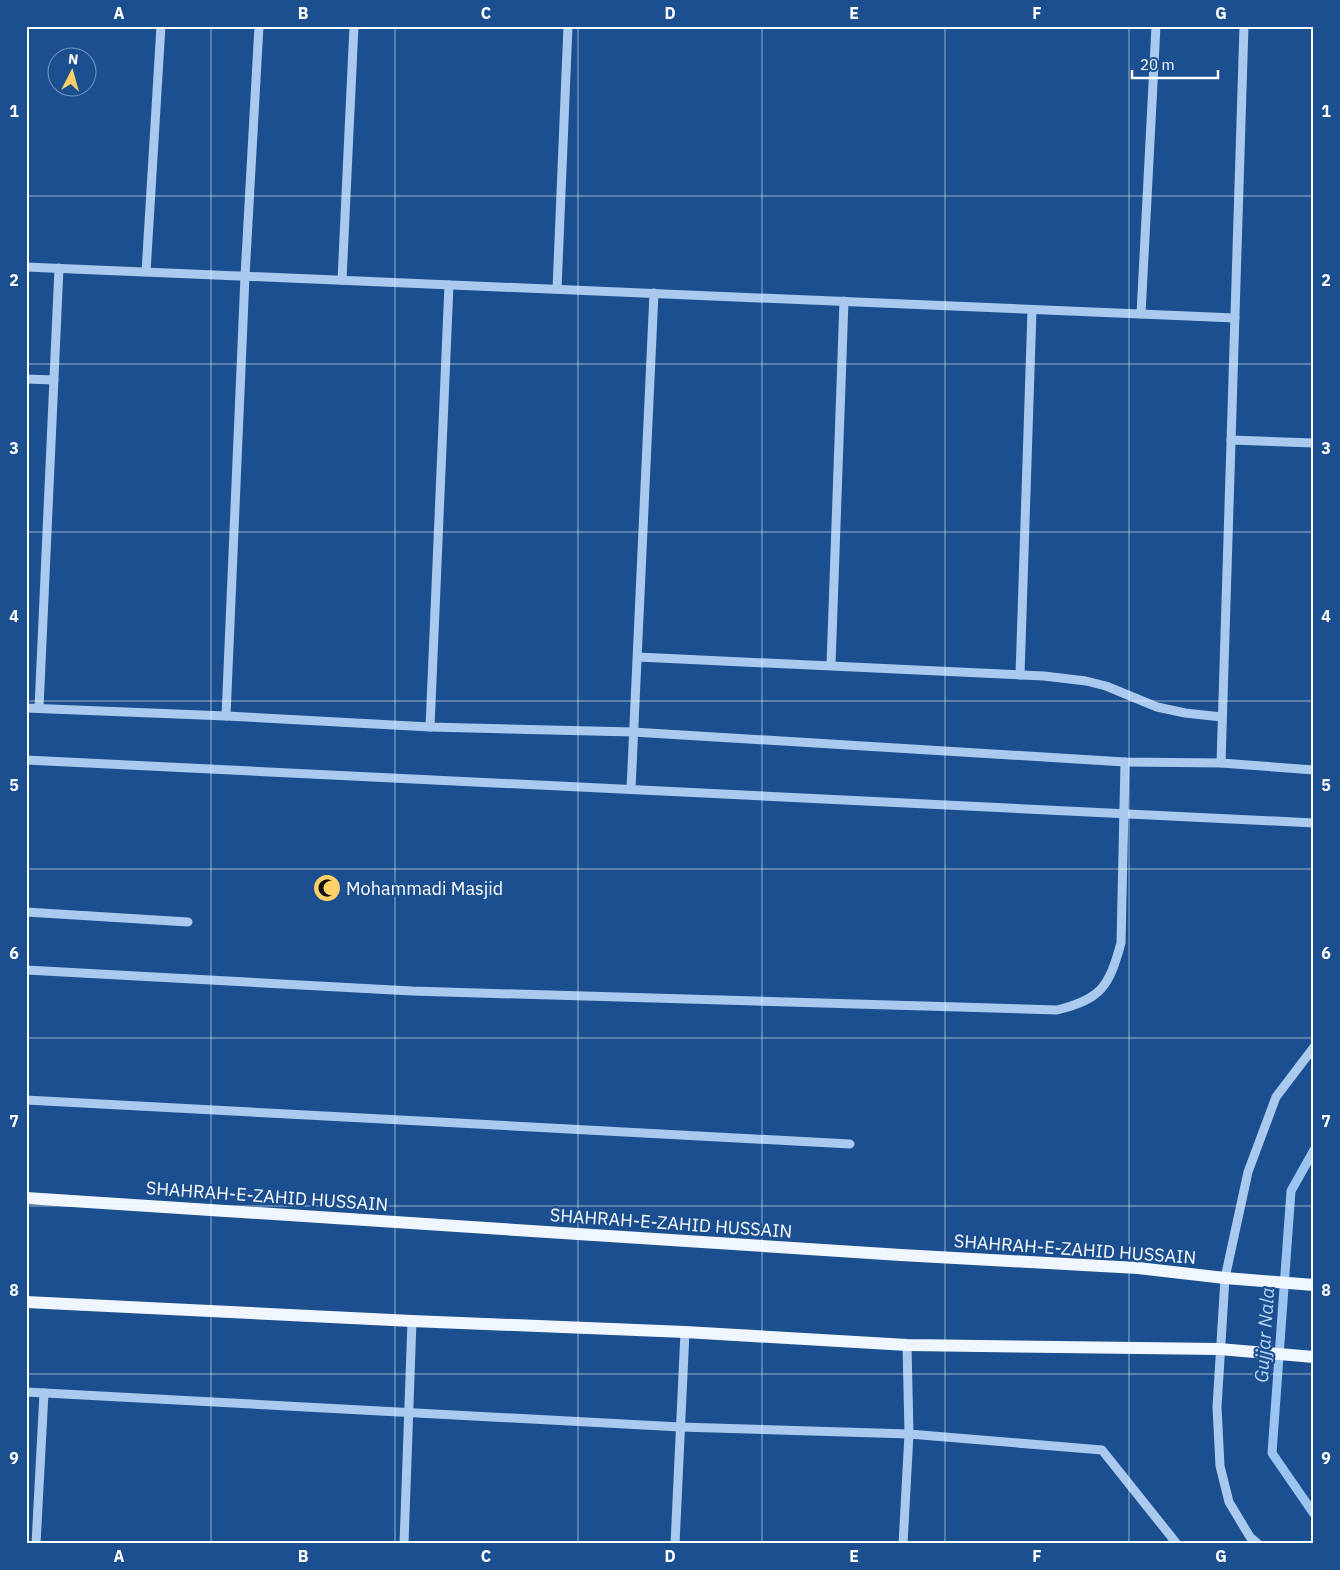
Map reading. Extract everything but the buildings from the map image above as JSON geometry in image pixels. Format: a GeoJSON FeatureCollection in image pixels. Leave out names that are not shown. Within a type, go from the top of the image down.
{"type":"FeatureCollection","features":[{"type":"Feature","properties":{"kind":"main road","name":"SHAHRAH-E-ZAHID HUSSAIN"},"geometry":{"type":"LineString","coordinates":[[26,1198],[901,1255],[1138,1268],[1225,1278],[1309,1284]]}},
{"type":"Feature","properties":{"kind":"main road"},"geometry":{"type":"LineString","coordinates":[[26,1302],[685,1332],[907,1345],[1220,1349],[1314,1357]]}},
{"type":"Feature","properties":{"kind":"street"},"geometry":{"type":"LineString","coordinates":[[146,272],[161,26]]}},
{"type":"Feature","properties":{"kind":"street"},"geometry":{"type":"LineString","coordinates":[[226,716],[245,276],[259,26]]}},
{"type":"Feature","properties":{"kind":"street"},"geometry":{"type":"LineString","coordinates":[[342,280],[354,26]]}},
{"type":"Feature","properties":{"kind":"street"},"geometry":{"type":"LineString","coordinates":[[557,289],[568,26]]}},
{"type":"Feature","properties":{"kind":"street"},"geometry":{"type":"LineString","coordinates":[[1141,314],[1156,26]]}},
{"type":"Feature","properties":{"kind":"street"},"geometry":{"type":"LineString","coordinates":[[1221,763],[1244,26]]}},
{"type":"Feature","properties":{"kind":"street"},"geometry":{"type":"LineString","coordinates":[[26,267],[1235,318]]}},
{"type":"Feature","properties":{"kind":"street"},"geometry":{"type":"LineString","coordinates":[[39,708],[59,268]]}},
{"type":"Feature","properties":{"kind":"street"},"geometry":{"type":"LineString","coordinates":[[430,727],[449,285]]}},
{"type":"Feature","properties":{"kind":"street"},"geometry":{"type":"LineString","coordinates":[[631,789],[654,293]]}},
{"type":"Feature","properties":{"kind":"street"},"geometry":{"type":"LineString","coordinates":[[830,665],[844,301]]}},
{"type":"Feature","properties":{"kind":"street"},"geometry":{"type":"LineString","coordinates":[[1020,675],[1032,310]]}},
{"type":"Feature","properties":{"kind":"street"},"geometry":{"type":"LineString","coordinates":[[26,379],[54,380]]}},
{"type":"Feature","properties":{"kind":"street"},"geometry":{"type":"LineString","coordinates":[[1231,440],[1314,443]]}},
{"type":"Feature","properties":{"kind":"street"},"geometry":{"type":"LineString","coordinates":[[638,657],[1020,675],[1086,681],[1106,686],[1158,707],[1185,713],[1222,717]]}},
{"type":"Feature","properties":{"kind":"street"},"geometry":{"type":"LineString","coordinates":[[26,708],[430,727],[633,732],[1125,762],[1221,763],[1314,770]]}},
{"type":"Feature","properties":{"kind":"street"},"geometry":{"type":"LineString","coordinates":[[26,760],[1314,823]]}},
{"type":"Feature","properties":{"kind":"street"},"geometry":{"type":"LineString","coordinates":[[26,970],[412,991],[1057,1010],[1080,1004],[1101,990],[1114,968],[1121,944],[1125,762]]}},
{"type":"Feature","properties":{"kind":"street"},"geometry":{"type":"LineString","coordinates":[[26,912],[188,922]]}},
{"type":"Feature","properties":{"kind":"street"},"geometry":{"type":"LineString","coordinates":[[1258,1544],[1250,1537],[1229,1502],[1220,1466],[1217,1407],[1225,1278],[1248,1172],[1276,1097],[1314,1047]]}},
{"type":"Feature","properties":{"kind":"street"},"geometry":{"type":"LineString","coordinates":[[26,1100],[850,1144]]}},
{"type":"Feature","properties":{"kind":"street"},"geometry":{"type":"LineString","coordinates":[[404,1544],[412,1321]]}},
{"type":"Feature","properties":{"kind":"street"},"geometry":{"type":"LineString","coordinates":[[674,1544],[685,1332]]}},
{"type":"Feature","properties":{"kind":"street"},"geometry":{"type":"LineString","coordinates":[[903,1544],[909,1434],[907,1345]]}},
{"type":"Feature","properties":{"kind":"street"},"geometry":{"type":"LineString","coordinates":[[26,1392],[680,1427],[909,1434],[1102,1450],[1177,1544]]}},
{"type":"Feature","properties":{"kind":"street"},"geometry":{"type":"LineString","coordinates":[[36,1544],[44,1393]]}},
{"type":"Feature","properties":{"kind":"waterway","name":"Gujjar Nala"},"geometry":{"type":"LineString","coordinates":[[1314,1150],[1291,1191],[1272,1453],[1314,1514]]}},
{"type":"Feature","properties":{"kind":"place","name":"Mohammadi Masjid"},"geometry":{"type":"Point","coordinates":[327,888]}}]}
